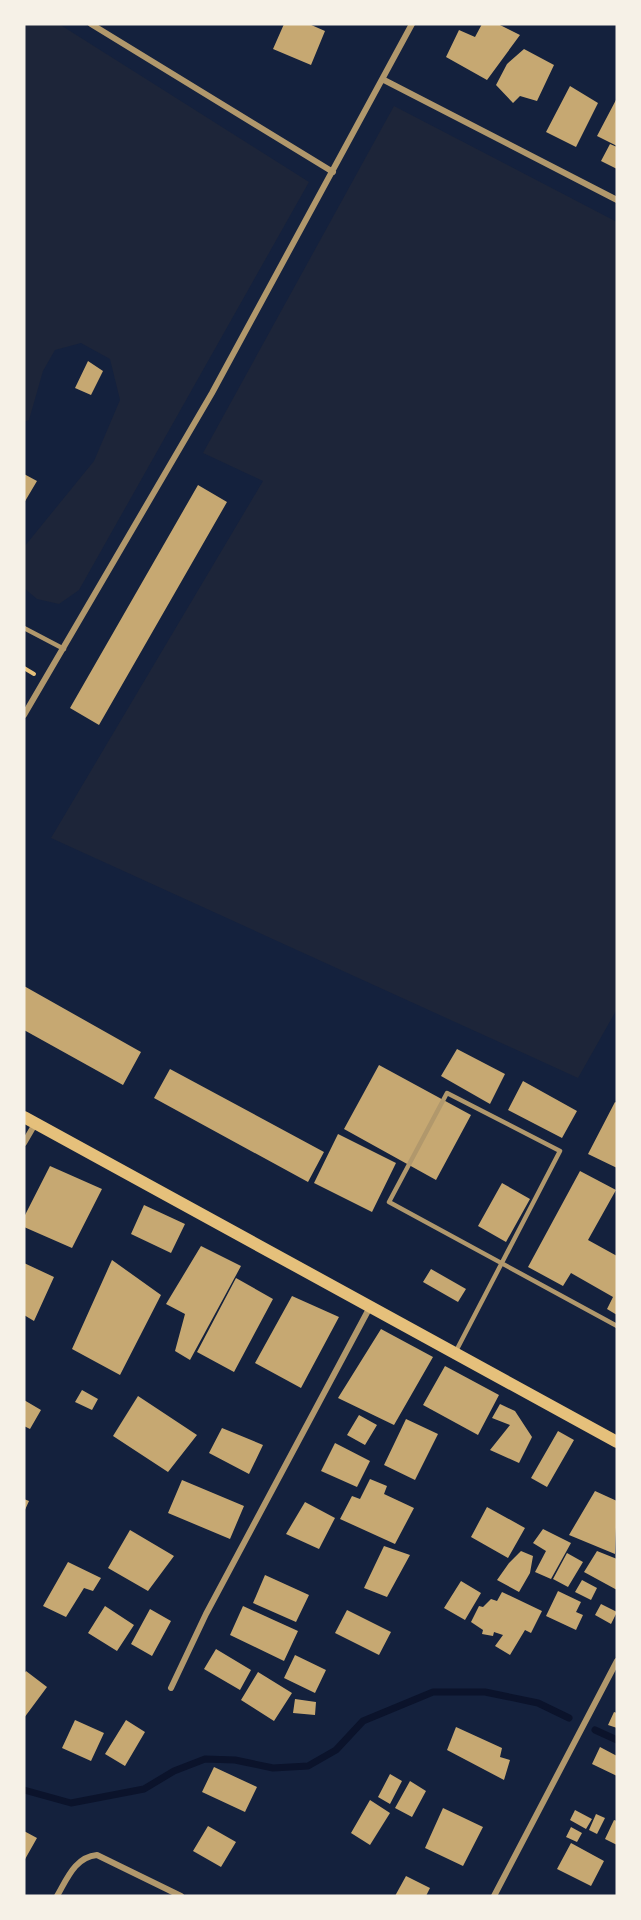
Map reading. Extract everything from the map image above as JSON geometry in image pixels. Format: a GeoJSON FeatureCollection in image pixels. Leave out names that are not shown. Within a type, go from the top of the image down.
{"type":"FeatureCollection","features":[{"type":"Feature","properties":{"kind":"main road"},"geometry":{"type":"LineString","coordinates":[[29,1120],[617,1442]]}},
{"type":"Feature","properties":{"kind":"street"},"geometry":{"type":"LineString","coordinates":[[91,24],[333,172]]}},
{"type":"Feature","properties":{"kind":"street"},"geometry":{"type":"LineString","coordinates":[[24,715],[212,393],[384,80],[412,24]]}},
{"type":"Feature","properties":{"kind":"street"},"geometry":{"type":"LineString","coordinates":[[384,80],[617,200]]}},
{"type":"Feature","properties":{"kind":"street"},"geometry":{"type":"LineString","coordinates":[[24,1143],[29,1120]]}},
{"type":"Feature","properties":{"kind":"street"},"geometry":{"type":"LineString","coordinates":[[171,1688],[206,1614],[371,1307]]}},
{"type":"Feature","properties":{"kind":"street"},"geometry":{"type":"LineString","coordinates":[[494,1896],[617,1661]]}},
{"type":"Feature","properties":{"kind":"street"},"geometry":{"type":"LineString","coordinates":[[57,1896],[79,1862],[88,1856],[97,1855],[181,1896]]}},
{"type":"Feature","properties":{"kind":"lane"},"geometry":{"type":"LineString","coordinates":[[24,628],[64,650]]}},
{"type":"Feature","properties":{"kind":"lane"},"geometry":{"type":"LineString","coordinates":[[455,1353],[500,1264],[560,1151],[447,1093],[389,1202],[500,1264],[617,1326]]}},
{"type":"Feature","properties":{"kind":"shaded area"},"geometry":{"type":"Polygon","coordinates":[[[24,24],[59,24],[309,182],[79,590],[59,604],[37,599],[24,588],[24,547],[94,461],[120,400],[110,359],[81,343],[55,350],[43,371],[29,420],[24,422],[24,24]]]}},
{"type":"Feature","properties":{"kind":"shaded area"},"geometry":{"type":"Polygon","coordinates":[[[394,106],[617,222],[617,1009],[578,1078],[51,838],[263,481],[203,453],[394,106]]]}},
{"type":"Feature","properties":{"kind":"building"},"geometry":{"type":"Polygon","coordinates":[[[284,24],[309,24],[325,31],[311,65],[273,49],[284,24]]]}},
{"type":"Feature","properties":{"kind":"building"},"geometry":{"type":"Polygon","coordinates":[[[482,24],[498,24],[520,35],[487,80],[446,57],[459,30],[475,37],[482,24]]]}},
{"type":"Feature","properties":{"kind":"building"},"geometry":{"type":"Polygon","coordinates":[[[524,49],[554,65],[537,101],[520,96],[513,103],[496,85],[507,64],[524,49]]]}},
{"type":"Feature","properties":{"kind":"building"},"geometry":{"type":"Polygon","coordinates":[[[570,86],[598,103],[576,147],[546,132],[570,86]]]}},
{"type":"Feature","properties":{"kind":"building"},"geometry":{"type":"Polygon","coordinates":[[[617,98],[617,146],[597,136],[617,98]]]}},
{"type":"Feature","properties":{"kind":"building"},"geometry":{"type":"Polygon","coordinates":[[[610,144],[617,147],[617,169],[601,161],[610,144]]]}},
{"type":"Feature","properties":{"kind":"building"},"geometry":{"type":"Polygon","coordinates":[[[88,361],[103,371],[91,395],[75,388],[88,361]]]}},
{"type":"Feature","properties":{"kind":"building"},"geometry":{"type":"Polygon","coordinates":[[[24,474],[37,481],[24,503],[24,474]]]}},
{"type":"Feature","properties":{"kind":"building"},"geometry":{"type":"Polygon","coordinates":[[[198,485],[227,502],[99,725],[70,708],[198,485]]]}},
{"type":"Feature","properties":{"kind":"building"},"geometry":{"type":"Polygon","coordinates":[[[24,986],[141,1052],[123,1085],[24,1030],[24,986]]]}},
{"type":"Feature","properties":{"kind":"building"},"geometry":{"type":"Polygon","coordinates":[[[457,1049],[505,1074],[490,1104],[441,1076],[457,1049]]]}},
{"type":"Feature","properties":{"kind":"building"},"geometry":{"type":"Polygon","coordinates":[[[379,1065],[471,1115],[436,1180],[344,1129],[379,1065]]]}},
{"type":"Feature","properties":{"kind":"building"},"geometry":{"type":"Polygon","coordinates":[[[170,1069],[324,1152],[308,1182],[154,1098],[170,1069]]]}},
{"type":"Feature","properties":{"kind":"building"},"geometry":{"type":"Polygon","coordinates":[[[523,1081],[577,1111],[562,1138],[508,1110],[523,1081]]]}},
{"type":"Feature","properties":{"kind":"building"},"geometry":{"type":"Polygon","coordinates":[[[615,1102],[617,1103],[617,1168],[588,1154],[615,1102]]]}},
{"type":"Feature","properties":{"kind":"building"},"geometry":{"type":"Polygon","coordinates":[[[338,1134],[396,1163],[372,1212],[314,1183],[338,1134]]]}},
{"type":"Feature","properties":{"kind":"building"},"geometry":{"type":"Polygon","coordinates":[[[50,1166],[102,1189],[72,1248],[24,1227],[24,1217],[50,1166]]]}},
{"type":"Feature","properties":{"kind":"building"},"geometry":{"type":"Polygon","coordinates":[[[580,1171],[616,1190],[588,1240],[617,1256],[617,1315],[607,1309],[613,1297],[571,1273],[563,1286],[528,1267],[580,1171]]]}},
{"type":"Feature","properties":{"kind":"building"},"geometry":{"type":"Polygon","coordinates":[[[502,1183],[530,1199],[506,1242],[478,1226],[502,1183]]]}},
{"type":"Feature","properties":{"kind":"building"},"geometry":{"type":"Polygon","coordinates":[[[144,1205],[185,1224],[171,1253],[131,1234],[144,1205]]]}},
{"type":"Feature","properties":{"kind":"building"},"geometry":{"type":"Polygon","coordinates":[[[201,1246],[241,1266],[190,1360],[175,1351],[185,1314],[166,1304],[201,1246]]]}},
{"type":"Feature","properties":{"kind":"building"},"geometry":{"type":"Polygon","coordinates":[[[112,1260],[161,1295],[120,1375],[72,1349],[112,1260]]]}},
{"type":"Feature","properties":{"kind":"building"},"geometry":{"type":"Polygon","coordinates":[[[24,1263],[54,1277],[34,1321],[24,1315],[24,1263]]]}},
{"type":"Feature","properties":{"kind":"building"},"geometry":{"type":"Polygon","coordinates":[[[431,1269],[466,1289],[458,1302],[423,1282],[431,1269]]]}},
{"type":"Feature","properties":{"kind":"building"},"geometry":{"type":"Polygon","coordinates":[[[236,1278],[273,1299],[234,1372],[197,1352],[236,1278]]]}},
{"type":"Feature","properties":{"kind":"building"},"geometry":{"type":"Polygon","coordinates":[[[292,1296],[339,1317],[301,1388],[255,1363],[292,1296]]]}},
{"type":"Feature","properties":{"kind":"building"},"geometry":{"type":"Polygon","coordinates":[[[381,1329],[433,1357],[394,1425],[338,1398],[381,1329]]]}},
{"type":"Feature","properties":{"kind":"building"},"geometry":{"type":"Polygon","coordinates":[[[445,1366],[499,1395],[478,1435],[423,1405],[445,1366]]]}},
{"type":"Feature","properties":{"kind":"building"},"geometry":{"type":"Polygon","coordinates":[[[82,1390],[98,1399],[92,1410],[75,1402],[82,1390]]]}},
{"type":"Feature","properties":{"kind":"building"},"geometry":{"type":"Polygon","coordinates":[[[138,1396],[197,1435],[168,1472],[113,1436],[138,1396]]]}},
{"type":"Feature","properties":{"kind":"building"},"geometry":{"type":"Polygon","coordinates":[[[24,1400],[41,1410],[30,1429],[24,1426],[24,1400]]]}},
{"type":"Feature","properties":{"kind":"building"},"geometry":{"type":"Polygon","coordinates":[[[500,1404],[515,1411],[532,1437],[519,1463],[490,1450],[510,1425],[492,1418],[500,1404]]]}},
{"type":"Feature","properties":{"kind":"building"},"geometry":{"type":"Polygon","coordinates":[[[359,1415],[377,1425],[365,1445],[347,1435],[359,1415]]]}},
{"type":"Feature","properties":{"kind":"building"},"geometry":{"type":"Polygon","coordinates":[[[406,1419],[438,1434],[415,1480],[384,1465],[406,1419]]]}},
{"type":"Feature","properties":{"kind":"building"},"geometry":{"type":"Polygon","coordinates":[[[222,1428],[263,1445],[249,1474],[209,1453],[222,1428]]]}},
{"type":"Feature","properties":{"kind":"building"},"geometry":{"type":"Polygon","coordinates":[[[558,1431],[574,1440],[547,1487],[531,1478],[558,1431]]]}},
{"type":"Feature","properties":{"kind":"building"},"geometry":{"type":"Polygon","coordinates":[[[335,1443],[370,1461],[357,1487],[321,1471],[335,1443]]]}},
{"type":"Feature","properties":{"kind":"building"},"geometry":{"type":"Polygon","coordinates":[[[370,1479],[387,1486],[384,1494],[414,1508],[395,1544],[340,1519],[352,1496],[360,1499],[370,1479]]]}},
{"type":"Feature","properties":{"kind":"building"},"geometry":{"type":"Polygon","coordinates":[[[182,1480],[244,1506],[230,1539],[168,1513],[182,1480]]]}},
{"type":"Feature","properties":{"kind":"building"},"geometry":{"type":"Polygon","coordinates":[[[595,1491],[617,1501],[615,1554],[569,1535],[595,1491]]]}},
{"type":"Feature","properties":{"kind":"building"},"geometry":{"type":"Polygon","coordinates":[[[24,1499],[29,1501],[24,1512],[24,1499]]]}},
{"type":"Feature","properties":{"kind":"building"},"geometry":{"type":"Polygon","coordinates":[[[305,1502],[335,1518],[319,1549],[286,1534],[305,1502]]]}},
{"type":"Feature","properties":{"kind":"building"},"geometry":{"type":"Polygon","coordinates":[[[487,1507],[525,1528],[508,1558],[471,1537],[487,1507]]]}},
{"type":"Feature","properties":{"kind":"building"},"geometry":{"type":"Polygon","coordinates":[[[543,1529],[571,1543],[551,1579],[535,1572],[546,1551],[533,1543],[543,1529]]]}},
{"type":"Feature","properties":{"kind":"building"},"geometry":{"type":"Polygon","coordinates":[[[130,1530],[174,1556],[148,1591],[108,1568],[130,1530]]]}},
{"type":"Feature","properties":{"kind":"building"},"geometry":{"type":"Polygon","coordinates":[[[384,1546],[410,1555],[387,1597],[364,1588],[384,1546]]]}},
{"type":"Feature","properties":{"kind":"building"},"geometry":{"type":"Polygon","coordinates":[[[521,1551],[533,1556],[530,1573],[519,1592],[497,1580],[521,1551]]]}},
{"type":"Feature","properties":{"kind":"building"},"geometry":{"type":"Polygon","coordinates":[[[597,1551],[617,1559],[617,1590],[584,1572],[597,1551]]]}},
{"type":"Feature","properties":{"kind":"building"},"geometry":{"type":"Polygon","coordinates":[[[567,1553],[583,1562],[568,1587],[553,1579],[567,1553]]]}},
{"type":"Feature","properties":{"kind":"building"},"geometry":{"type":"Polygon","coordinates":[[[68,1562],[101,1578],[93,1591],[84,1588],[66,1617],[43,1606],[68,1562]]]}},
{"type":"Feature","properties":{"kind":"building"},"geometry":{"type":"Polygon","coordinates":[[[265,1575],[309,1595],[296,1622],[253,1603],[265,1575]]]}},
{"type":"Feature","properties":{"kind":"building"},"geometry":{"type":"Polygon","coordinates":[[[582,1580],[597,1588],[591,1600],[575,1592],[582,1580]]]}},
{"type":"Feature","properties":{"kind":"building"},"geometry":{"type":"Polygon","coordinates":[[[461,1581],[481,1593],[465,1620],[444,1608],[461,1581]]]}},
{"type":"Feature","properties":{"kind":"building"},"geometry":{"type":"Polygon","coordinates":[[[558,1591],[581,1602],[576,1612],[583,1615],[576,1630],[546,1616],[558,1591]]]}},
{"type":"Feature","properties":{"kind":"building"},"geometry":{"type":"Polygon","coordinates":[[[502,1592],[542,1611],[531,1633],[525,1630],[510,1655],[495,1646],[503,1635],[494,1632],[493,1636],[482,1634],[483,1630],[471,1622],[479,1606],[483,1607],[491,1599],[497,1601],[502,1592]]]}},
{"type":"Feature","properties":{"kind":"building"},"geometry":{"type":"Polygon","coordinates":[[[601,1604],[617,1612],[611,1624],[595,1615],[601,1604]]]}},
{"type":"Feature","properties":{"kind":"building"},"geometry":{"type":"Polygon","coordinates":[[[105,1606],[134,1625],[117,1651],[88,1633],[105,1606]]]}},
{"type":"Feature","properties":{"kind":"building"},"geometry":{"type":"Polygon","coordinates":[[[243,1606],[298,1631],[284,1661],[230,1635],[243,1606]]]}},
{"type":"Feature","properties":{"kind":"building"},"geometry":{"type":"Polygon","coordinates":[[[150,1609],[171,1621],[152,1656],[131,1644],[150,1609]]]}},
{"type":"Feature","properties":{"kind":"building"},"geometry":{"type":"Polygon","coordinates":[[[347,1610],[391,1632],[379,1655],[335,1633],[347,1610]]]}},
{"type":"Feature","properties":{"kind":"building"},"geometry":{"type":"Polygon","coordinates":[[[216,1649],[251,1670],[240,1690],[204,1669],[216,1649]]]}},
{"type":"Feature","properties":{"kind":"building"},"geometry":{"type":"Polygon","coordinates":[[[295,1655],[326,1670],[315,1693],[284,1678],[295,1655]]]}},
{"type":"Feature","properties":{"kind":"building"},"geometry":{"type":"Polygon","coordinates":[[[26,1671],[47,1687],[24,1718],[24,1674],[26,1671]]]}},
{"type":"Feature","properties":{"kind":"building"},"geometry":{"type":"Polygon","coordinates":[[[258,1672],[292,1693],[274,1721],[241,1700],[258,1672]]]}},
{"type":"Feature","properties":{"kind":"building"},"geometry":{"type":"Polygon","coordinates":[[[295,1699],[316,1702],[315,1715],[293,1713],[295,1699]]]}},
{"type":"Feature","properties":{"kind":"building"},"geometry":{"type":"Polygon","coordinates":[[[614,1712],[617,1713],[617,1728],[608,1725],[614,1712]]]}},
{"type":"Feature","properties":{"kind":"building"},"geometry":{"type":"Polygon","coordinates":[[[75,1720],[104,1733],[91,1761],[62,1748],[75,1720]]]}},
{"type":"Feature","properties":{"kind":"building"},"geometry":{"type":"Polygon","coordinates":[[[126,1720],[145,1732],[125,1766],[105,1754],[126,1720]]]}},
{"type":"Feature","properties":{"kind":"building"},"geometry":{"type":"Polygon","coordinates":[[[456,1727],[502,1748],[500,1757],[510,1760],[504,1780],[447,1750],[456,1727]]]}},
{"type":"Feature","properties":{"kind":"building"},"geometry":{"type":"Polygon","coordinates":[[[600,1747],[617,1756],[617,1776],[592,1764],[600,1747]]]}},
{"type":"Feature","properties":{"kind":"building"},"geometry":{"type":"Polygon","coordinates":[[[214,1767],[257,1787],[245,1812],[202,1792],[214,1767]]]}},
{"type":"Feature","properties":{"kind":"building"},"geometry":{"type":"Polygon","coordinates":[[[390,1774],[402,1781],[390,1804],[378,1797],[390,1774]]]}},
{"type":"Feature","properties":{"kind":"building"},"geometry":{"type":"Polygon","coordinates":[[[410,1781],[426,1791],[412,1817],[395,1808],[410,1781]]]}},
{"type":"Feature","properties":{"kind":"building"},"geometry":{"type":"Polygon","coordinates":[[[370,1800],[390,1813],[370,1845],[351,1833],[370,1800]]]}},
{"type":"Feature","properties":{"kind":"building"},"geometry":{"type":"Polygon","coordinates":[[[443,1808],[483,1827],[463,1866],[425,1848],[443,1808]]]}},
{"type":"Feature","properties":{"kind":"building"},"geometry":{"type":"Polygon","coordinates":[[[575,1810],[592,1819],[586,1829],[570,1820],[575,1810]]]}},
{"type":"Feature","properties":{"kind":"building"},"geometry":{"type":"Polygon","coordinates":[[[596,1814],[605,1818],[597,1834],[589,1830],[596,1814]]]}},
{"type":"Feature","properties":{"kind":"building"},"geometry":{"type":"Polygon","coordinates":[[[614,1820],[617,1821],[617,1845],[605,1839],[614,1820]]]}},
{"type":"Feature","properties":{"kind":"building"},"geometry":{"type":"Polygon","coordinates":[[[208,1826],[236,1842],[221,1867],[193,1851],[208,1826]]]}},
{"type":"Feature","properties":{"kind":"building"},"geometry":{"type":"Polygon","coordinates":[[[571,1827],[582,1833],[577,1842],[566,1837],[571,1827]]]}},
{"type":"Feature","properties":{"kind":"building"},"geometry":{"type":"Polygon","coordinates":[[[24,1831],[37,1838],[24,1861],[24,1831]]]}},
{"type":"Feature","properties":{"kind":"building"},"geometry":{"type":"Polygon","coordinates":[[[571,1843],[604,1861],[591,1886],[557,1869],[571,1843]]]}},
{"type":"Feature","properties":{"kind":"building"},"geometry":{"type":"Polygon","coordinates":[[[406,1876],[430,1888],[426,1896],[395,1896],[406,1876]]]}},
{"type":"Feature","properties":{"kind":"waterway"},"geometry":{"type":"LineString","coordinates":[[24,1790],[71,1803],[144,1789],[174,1771],[205,1759],[235,1760],[273,1768],[308,1766],[336,1750],[363,1721],[433,1692],[485,1692],[538,1703],[569,1718]]}},
{"type":"Feature","properties":{"kind":"waterway"},"geometry":{"type":"LineString","coordinates":[[595,1730],[617,1740]]}}]}
